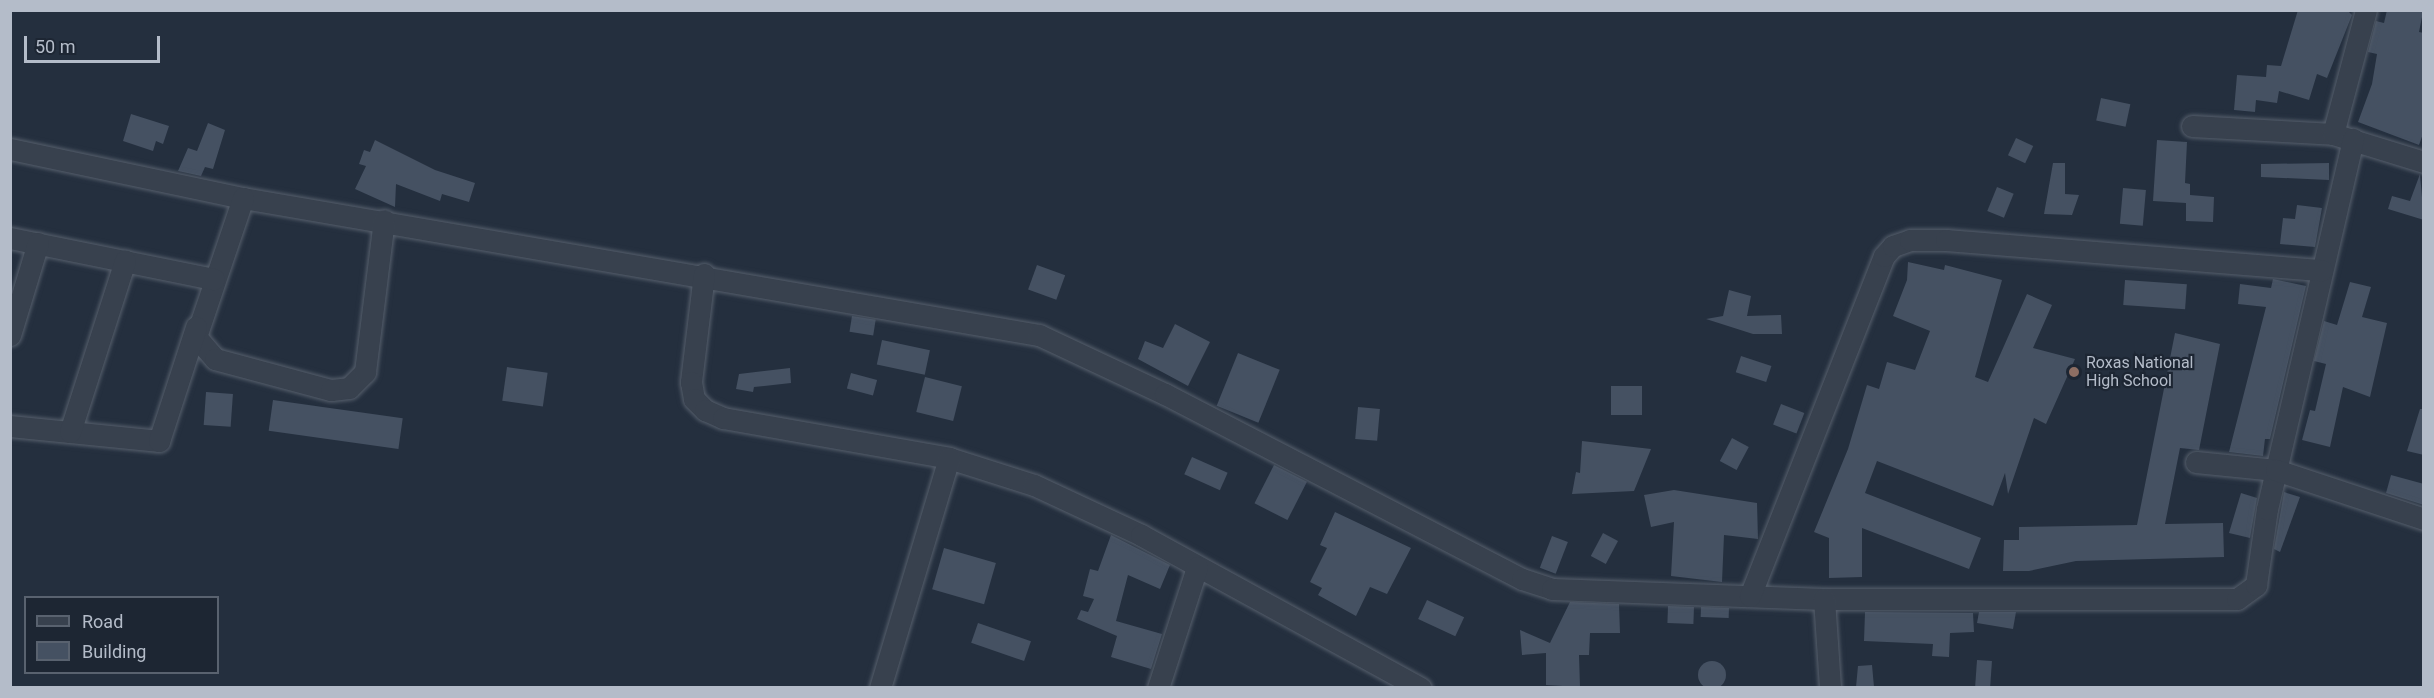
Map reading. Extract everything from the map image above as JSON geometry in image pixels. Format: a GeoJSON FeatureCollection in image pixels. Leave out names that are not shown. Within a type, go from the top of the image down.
{"type":"FeatureCollection","features":[{"type":"Feature","properties":{"kind":"street"},"geometry":{"type":"LineString","coordinates":[[10,149],[243,198],[704,274],[1040,335],[1165,394],[1522,579],[1552,590],[1824,599],[2237,599],[2256,585],[2276,470],[2322,270],[2366,10]]}},
{"type":"Feature","properties":{"kind":"street"},"geometry":{"type":"LineString","coordinates":[[2192,126],[2343,137],[2424,162]]}},
{"type":"Feature","properties":{"kind":"street"},"geometry":{"type":"LineString","coordinates":[[10,426],[159,441],[196,325],[243,198]]}},
{"type":"Feature","properties":{"kind":"street"},"geometry":{"type":"LineString","coordinates":[[196,325],[203,351],[215,359],[331,390],[359,383],[369,354],[384,220]]}},
{"type":"Feature","properties":{"kind":"street"},"geometry":{"type":"LineString","coordinates":[[10,238],[214,279]]}},
{"type":"Feature","properties":{"kind":"street"},"geometry":{"type":"LineString","coordinates":[[1750,596],[1884,255],[1893,246],[1910,240],[1946,240],[2322,270]]}},
{"type":"Feature","properties":{"kind":"street"},"geometry":{"type":"LineString","coordinates":[[10,335],[38,243]]}},
{"type":"Feature","properties":{"kind":"street"},"geometry":{"type":"LineString","coordinates":[[70,432],[125,261]]}},
{"type":"Feature","properties":{"kind":"street"},"geometry":{"type":"LineString","coordinates":[[704,274],[691,382],[694,399],[705,410],[740,421],[949,458],[1034,485],[1197,567],[1421,687]]}},
{"type":"Feature","properties":{"kind":"street"},"geometry":{"type":"LineString","coordinates":[[880,687],[949,458]]}},
{"type":"Feature","properties":{"kind":"street"},"geometry":{"type":"LineString","coordinates":[[2196,462],[2276,470],[2424,519]]}},
{"type":"Feature","properties":{"kind":"street"},"geometry":{"type":"LineString","coordinates":[[1158,687],[1197,567]]}},
{"type":"Feature","properties":{"kind":"street"},"geometry":{"type":"LineString","coordinates":[[1824,599],[1830,687]]}},
{"type":"Feature","properties":{"kind":"building"},"geometry":{"type":"Polygon","coordinates":[[[2298,10],[2347,10],[2352,15],[2327,78],[2317,74],[2309,100],[2279,91],[2277,103],[2256,100],[2255,112],[2234,110],[2237,75],[2266,77],[2267,65],[2281,66],[2298,10]]]}},
{"type":"Feature","properties":{"kind":"building"},"geometry":{"type":"Polygon","coordinates":[[[2387,10],[2423,12],[2419,32],[2424,33],[2424,131],[2419,145],[2358,122],[2372,84],[2377,54],[2368,52],[2376,21],[2384,23],[2387,10]]]}},
{"type":"Feature","properties":{"kind":"building"},"geometry":{"type":"Polygon","coordinates":[[[2101,98],[2130,104],[2126,127],[2096,120],[2101,98]]]}},
{"type":"Feature","properties":{"kind":"building"},"geometry":{"type":"Polygon","coordinates":[[[131,114],[169,126],[163,144],[156,141],[153,151],[123,141],[131,114]]]}},
{"type":"Feature","properties":{"kind":"building"},"geometry":{"type":"Polygon","coordinates":[[[208,123],[225,130],[213,169],[205,167],[201,176],[178,171],[188,148],[197,151],[208,123]]]}},
{"type":"Feature","properties":{"kind":"building"},"geometry":{"type":"Polygon","coordinates":[[[2016,138],[2033,146],[2025,163],[2008,155],[2016,138]]]}},
{"type":"Feature","properties":{"kind":"building"},"geometry":{"type":"Polygon","coordinates":[[[375,140],[435,170],[475,183],[469,202],[442,194],[440,201],[396,184],[395,207],[355,189],[366,166],[359,164],[364,150],[370,152],[375,140]]]}},
{"type":"Feature","properties":{"kind":"building"},"geometry":{"type":"Polygon","coordinates":[[[2157,140],[2187,142],[2185,183],[2190,184],[2190,195],[2214,197],[2213,222],[2186,221],[2186,203],[2153,201],[2157,140]]]}},
{"type":"Feature","properties":{"kind":"building"},"geometry":{"type":"Polygon","coordinates":[[[2053,163],[2065,163],[2065,194],[2079,195],[2072,215],[2044,214],[2053,163]]]}},
{"type":"Feature","properties":{"kind":"building"},"geometry":{"type":"Polygon","coordinates":[[[2329,163],[2329,180],[2261,177],[2261,164],[2329,163]]]}},
{"type":"Feature","properties":{"kind":"building"},"geometry":{"type":"Polygon","coordinates":[[[2420,174],[2424,220],[2388,209],[2392,196],[2410,201],[2420,174]]]}},
{"type":"Feature","properties":{"kind":"building"},"geometry":{"type":"Polygon","coordinates":[[[1997,187],[2014,194],[2004,218],[1987,211],[1997,187]]]}},
{"type":"Feature","properties":{"kind":"building"},"geometry":{"type":"Polygon","coordinates":[[[2123,188],[2146,190],[2143,226],[2120,224],[2123,188]]]}},
{"type":"Feature","properties":{"kind":"building"},"geometry":{"type":"Polygon","coordinates":[[[2297,205],[2322,208],[2315,247],[2280,244],[2283,218],[2295,219],[2297,205]]]}},
{"type":"Feature","properties":{"kind":"building"},"geometry":{"type":"Polygon","coordinates":[[[1908,262],[1944,270],[1945,265],[2002,280],[1975,377],[1988,382],[2027,294],[2052,305],[2033,348],[2075,359],[2046,424],[2034,418],[2008,494],[2005,473],[1993,506],[1877,461],[1865,493],[1981,538],[1969,569],[1862,528],[1862,577],[1829,578],[1829,538],[1814,532],[1848,449],[1867,385],[1879,389],[1887,362],[1915,370],[1930,331],[1893,316],[1907,280],[1908,262]]]}},
{"type":"Feature","properties":{"kind":"building"},"geometry":{"type":"Polygon","coordinates":[[[1037,265],[1065,275],[1056,300],[1028,289],[1037,265]]]}},
{"type":"Feature","properties":{"kind":"building"},"geometry":{"type":"Polygon","coordinates":[[[2273,279],[2306,286],[2270,439],[2265,439],[2263,456],[2229,452],[2266,307],[2238,304],[2240,284],[2271,288],[2273,279]]]}},
{"type":"Feature","properties":{"kind":"building"},"geometry":{"type":"Polygon","coordinates":[[[2125,280],[2187,284],[2185,309],[2123,305],[2125,280]]]}},
{"type":"Feature","properties":{"kind":"building"},"geometry":{"type":"Polygon","coordinates":[[[2350,282],[2371,287],[2362,317],[2387,323],[2370,397],[2343,387],[2330,447],[2302,440],[2310,410],[2315,411],[2326,364],[2314,361],[2324,321],[2337,325],[2350,282]]]}},
{"type":"Feature","properties":{"kind":"building"},"geometry":{"type":"Polygon","coordinates":[[[1729,290],[1751,296],[1747,316],[1781,315],[1782,334],[1753,334],[1706,319],[1723,316],[1729,290]]]}},
{"type":"Feature","properties":{"kind":"building"},"geometry":{"type":"Polygon","coordinates":[[[852,316],[876,320],[873,336],[849,332],[852,316]]]}},
{"type":"Feature","properties":{"kind":"building"},"geometry":{"type":"Polygon","coordinates":[[[1175,324],[1210,342],[1188,386],[1138,359],[1145,341],[1163,348],[1175,324]]]}},
{"type":"Feature","properties":{"kind":"building"},"geometry":{"type":"Polygon","coordinates":[[[2175,333],[2220,344],[2199,450],[2180,448],[2165,524],[2223,523],[2224,557],[2076,561],[2029,571],[2003,571],[2004,540],[2019,540],[2019,527],[2137,525],[2175,333]]]}},
{"type":"Feature","properties":{"kind":"building"},"geometry":{"type":"Polygon","coordinates":[[[882,340],[930,350],[925,375],[877,364],[882,340]]]}},
{"type":"Feature","properties":{"kind":"building"},"geometry":{"type":"Polygon","coordinates":[[[1238,353],[1280,370],[1258,423],[1217,406],[1238,353]]]}},
{"type":"Feature","properties":{"kind":"building"},"geometry":{"type":"Polygon","coordinates":[[[1741,356],[1771,366],[1766,382],[1736,372],[1741,356]]]}},
{"type":"Feature","properties":{"kind":"building"},"geometry":{"type":"Polygon","coordinates":[[[507,367],[548,373],[543,406],[502,401],[507,367]]]}},
{"type":"Feature","properties":{"kind":"building"},"geometry":{"type":"Polygon","coordinates":[[[790,368],[791,383],[754,387],[753,392],[736,389],[739,374],[790,368]]]}},
{"type":"Feature","properties":{"kind":"building"},"geometry":{"type":"Polygon","coordinates":[[[851,373],[877,380],[873,395],[847,388],[851,373]]]}},
{"type":"Feature","properties":{"kind":"building"},"geometry":{"type":"Polygon","coordinates":[[[925,377],[962,386],[953,421],[916,412],[925,377]]]}},
{"type":"Feature","properties":{"kind":"building"},"geometry":{"type":"Polygon","coordinates":[[[1611,386],[1642,386],[1642,415],[1611,415],[1611,386]]]}},
{"type":"Feature","properties":{"kind":"building"},"geometry":{"type":"Polygon","coordinates":[[[206,392],[233,394],[231,427],[204,425],[206,392]]]}},
{"type":"Feature","properties":{"kind":"building"},"geometry":{"type":"Polygon","coordinates":[[[273,400],[403,418],[398,449],[269,431],[273,400]]]}},
{"type":"Feature","properties":{"kind":"building"},"geometry":{"type":"Polygon","coordinates":[[[1781,404],[1804,413],[1796,433],[1773,425],[1781,404]]]}},
{"type":"Feature","properties":{"kind":"building"},"geometry":{"type":"Polygon","coordinates":[[[1358,407],[1380,409],[1377,441],[1355,439],[1358,407]]]}},
{"type":"Feature","properties":{"kind":"building"},"geometry":{"type":"Polygon","coordinates":[[[2420,409],[2424,409],[2424,455],[2407,451],[2420,409]]]}},
{"type":"Feature","properties":{"kind":"building"},"geometry":{"type":"Polygon","coordinates":[[[1732,438],[1749,447],[1737,470],[1720,461],[1732,438]]]}},
{"type":"Feature","properties":{"kind":"building"},"geometry":{"type":"Polygon","coordinates":[[[1582,441],[1651,449],[1634,491],[1572,494],[1576,472],[1580,473],[1582,441]]]}},
{"type":"Feature","properties":{"kind":"building"},"geometry":{"type":"Polygon","coordinates":[[[1192,457],[1228,473],[1220,490],[1184,474],[1192,457]]]}},
{"type":"Feature","properties":{"kind":"building"},"geometry":{"type":"Polygon","coordinates":[[[1274,465],[1307,482],[1287,520],[1254,503],[1274,465]]]}},
{"type":"Feature","properties":{"kind":"building"},"geometry":{"type":"Polygon","coordinates":[[[2391,475],[2424,484],[2424,505],[2386,493],[2391,475]]]}},
{"type":"Feature","properties":{"kind":"building"},"geometry":{"type":"Polygon","coordinates":[[[1674,490],[1757,503],[1758,539],[1724,535],[1722,582],[1671,576],[1674,522],[1651,527],[1644,495],[1674,490]]]}},
{"type":"Feature","properties":{"kind":"building"},"geometry":{"type":"Polygon","coordinates":[[[2284,492],[2300,497],[2280,552],[2274,549],[2284,492]]]}},
{"type":"Feature","properties":{"kind":"building"},"geometry":{"type":"Polygon","coordinates":[[[2241,493],[2257,498],[2250,538],[2229,533],[2241,493]]]}},
{"type":"Feature","properties":{"kind":"building"},"geometry":{"type":"Polygon","coordinates":[[[1335,512],[1411,548],[1387,594],[1370,587],[1356,616],[1318,595],[1322,588],[1310,582],[1327,548],[1320,545],[1335,512]]]}},
{"type":"Feature","properties":{"kind":"building"},"geometry":{"type":"Polygon","coordinates":[[[1603,533],[1618,541],[1606,564],[1591,556],[1603,533]]]}},
{"type":"Feature","properties":{"kind":"building"},"geometry":{"type":"Polygon","coordinates":[[[1111,535],[1170,565],[1160,589],[1128,575],[1116,621],[1162,634],[1151,669],[1111,657],[1117,636],[1077,619],[1081,610],[1088,612],[1094,599],[1083,596],[1090,569],[1098,571],[1111,535]]]}},
{"type":"Feature","properties":{"kind":"building"},"geometry":{"type":"Polygon","coordinates":[[[1552,536],[1568,542],[1556,574],[1540,568],[1552,536]]]}},
{"type":"Feature","properties":{"kind":"building"},"geometry":{"type":"Polygon","coordinates":[[[944,548],[996,563],[984,604],[932,589],[944,548]]]}},
{"type":"Feature","properties":{"kind":"building"},"geometry":{"type":"Polygon","coordinates":[[[1427,600],[1464,617],[1455,636],[1418,619],[1427,600]]]}},
{"type":"Feature","properties":{"kind":"building"},"geometry":{"type":"Polygon","coordinates":[[[1570,602],[1619,604],[1620,633],[1590,633],[1589,655],[1579,655],[1580,687],[1546,685],[1546,653],[1522,655],[1520,630],[1550,643],[1570,602]]]}},
{"type":"Feature","properties":{"kind":"building"},"geometry":{"type":"Polygon","coordinates":[[[1668,606],[1694,607],[1693,624],[1667,623],[1668,606]]]}},
{"type":"Feature","properties":{"kind":"building"},"geometry":{"type":"Polygon","coordinates":[[[1701,607],[1729,608],[1729,618],[1701,617],[1701,607]]]}},
{"type":"Feature","properties":{"kind":"building"},"geometry":{"type":"Polygon","coordinates":[[[1865,612],[1973,613],[1974,632],[1950,633],[1949,657],[1932,656],[1933,644],[1864,641],[1865,612]]]}},
{"type":"Feature","properties":{"kind":"building"},"geometry":{"type":"Polygon","coordinates":[[[1979,612],[2016,612],[2013,629],[1977,623],[1979,612]]]}},
{"type":"Feature","properties":{"kind":"building"},"geometry":{"type":"Polygon","coordinates":[[[978,623],[1031,641],[1024,661],[971,643],[978,623]]]}},
{"type":"Feature","properties":{"kind":"building"},"geometry":{"type":"Polygon","coordinates":[[[1977,660],[1992,661],[1990,688],[1975,687],[1977,660]]]}},
{"type":"Feature","properties":{"kind":"building"},"geometry":{"type":"Polygon","coordinates":[[[1712,661],[1722,665],[1726,675],[1722,685],[1712,689],[1702,685],[1698,675],[1702,665],[1712,661]]]}},
{"type":"Feature","properties":{"kind":"building"},"geometry":{"type":"Polygon","coordinates":[[[1872,665],[1874,687],[1856,687],[1858,666],[1872,665]]]}},
{"type":"Feature","properties":{"kind":"place","name":"Roxas National High School"},"geometry":{"type":"Point","coordinates":[2074,372]}}]}
